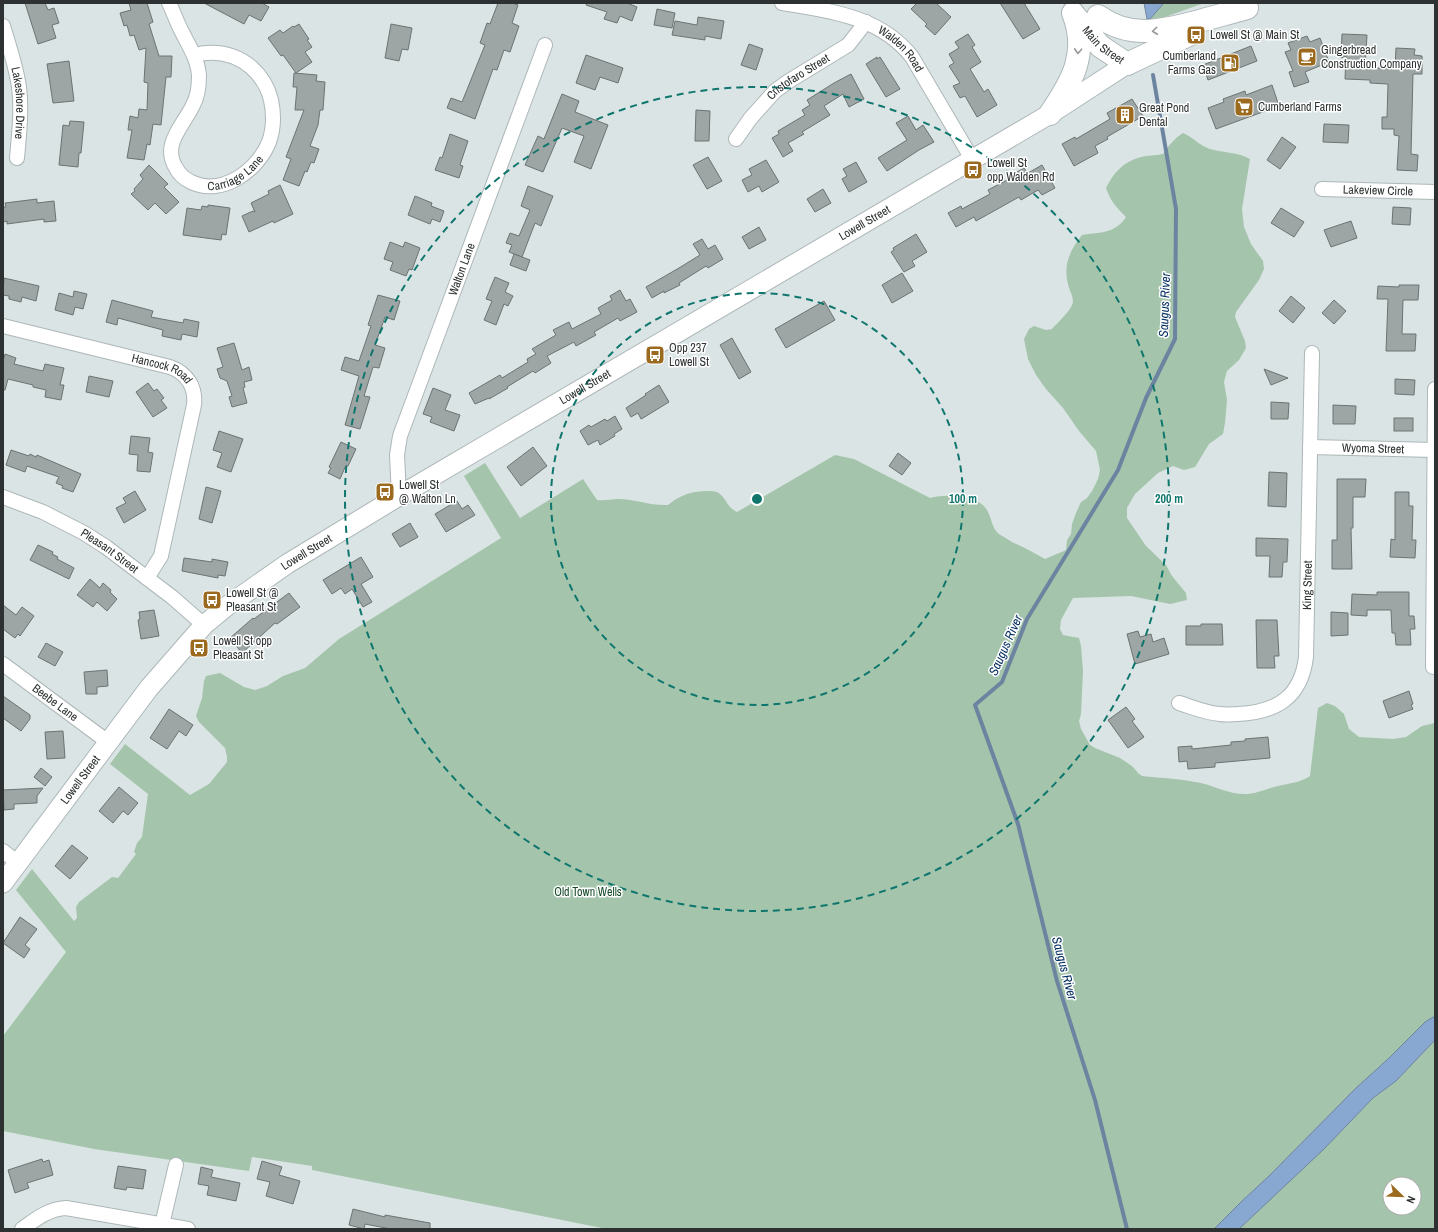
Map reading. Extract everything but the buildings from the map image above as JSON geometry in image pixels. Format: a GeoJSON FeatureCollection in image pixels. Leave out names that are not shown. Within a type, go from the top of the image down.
{"type":"FeatureCollection","features":[{"type":"Feature","properties":{"kind":"main road"},"geometry":{"type":"LineString","coordinates":[[1050,114],[1069,84],[1078,60],[1079,33],[1077,23],[1081,9],[1117,26],[1146,32],[1167,30],[1253,6]]}},
{"type":"Feature","properties":{"kind":"main road","name":"Lowell Street"},"geometry":{"type":"LineString","coordinates":[[3,883],[149,688],[204,625],[232,602],[287,564],[399,496],[1050,114],[1127,64],[1253,6]]}},
{"type":"Feature","properties":{"kind":"main road","name":"Main Street"},"geometry":{"type":"LineString","coordinates":[[1081,9],[1100,46],[1127,64]]}},
{"type":"Feature","properties":{"kind":"street","name":"Carriage Lane"},"geometry":{"type":"LineString","coordinates":[[169,3],[194,55],[199,71],[198,92],[193,106],[173,138],[171,152],[172,160],[178,172],[188,180],[201,186],[214,186],[236,178],[257,162],[268,143],[273,126],[273,112],[269,92],[266,86],[248,64],[236,57],[222,53],[194,55]]}},
{"type":"Feature","properties":{"kind":"street","name":"Walden Road"},"geometry":{"type":"LineString","coordinates":[[782,3],[838,13],[866,22],[893,37],[912,57],[972,159]]}},
{"type":"Feature","properties":{"kind":"street","name":"Cristofaro Street"},"geometry":{"type":"LineString","coordinates":[[736,139],[750,119],[774,91],[848,45],[866,22]]}},
{"type":"Feature","properties":{"kind":"street","name":"Lakeshore Drive"},"geometry":{"type":"LineString","coordinates":[[3,26],[19,86],[20,123],[17,158]]}},
{"type":"Feature","properties":{"kind":"street","name":"Walton Lane"},"geometry":{"type":"LineString","coordinates":[[399,496],[397,455],[400,436],[545,46]]}},
{"type":"Feature","properties":{"kind":"street","name":"Lakeview Circle"},"geometry":{"type":"LineString","coordinates":[[1322,189],[1435,192]]}},
{"type":"Feature","properties":{"kind":"street","name":"Hancock Road"},"geometry":{"type":"LineString","coordinates":[[3,326],[170,367],[179,371],[190,381],[194,391],[194,405],[161,556],[147,578]]}},
{"type":"Feature","properties":{"kind":"street","name":"King Street"},"geometry":{"type":"LineString","coordinates":[[1178,703],[1219,714],[1262,712],[1277,706],[1288,696],[1297,686],[1303,672],[1306,657],[1312,353]]}},
{"type":"Feature","properties":{"kind":"street"},"geometry":{"type":"LineString","coordinates":[[1433,667],[1435,389]]}},
{"type":"Feature","properties":{"kind":"street","name":"Wyoma Street"},"geometry":{"type":"LineString","coordinates":[[1310,447],[1434,450]]}},
{"type":"Feature","properties":{"kind":"street","name":"Pleasant Street"},"geometry":{"type":"LineString","coordinates":[[3,497],[43,512],[84,533],[181,604],[204,625]]}},
{"type":"Feature","properties":{"kind":"street","name":"Beebe Lane"},"geometry":{"type":"LineString","coordinates":[[3,664],[108,742]]}},
{"type":"Feature","properties":{"kind":"street"},"geometry":{"type":"LineString","coordinates":[[3,852],[18,863]]}},
{"type":"Feature","properties":{"kind":"street"},"geometry":{"type":"LineString","coordinates":[[162,1227],[176,1164]]}},
{"type":"Feature","properties":{"kind":"street"},"geometry":{"type":"LineString","coordinates":[[22,1229],[45,1213],[66,1208],[162,1227],[188,1229]]}},
{"type":"Feature","properties":{"kind":"green space"},"geometry":{"type":"Polygon","coordinates":[[[1164,3],[1204,3],[1154,21],[1150,19],[1164,3]]]}},
{"type":"Feature","properties":{"kind":"green space","name":"Old Town Wells"},"geometry":{"type":"Polygon","coordinates":[[[1183,133],[1210,149],[1236,154],[1250,159],[1242,209],[1244,227],[1251,244],[1263,261],[1264,269],[1259,280],[1236,312],[1235,317],[1245,341],[1246,348],[1239,360],[1227,371],[1224,382],[1227,400],[1223,434],[1209,444],[1195,467],[1184,470],[1173,466],[1158,473],[1135,494],[1127,508],[1127,518],[1146,546],[1166,565],[1172,576],[1186,593],[1187,600],[1170,604],[1131,596],[1073,598],[1061,620],[1060,629],[1063,635],[1079,638],[1081,646],[1083,671],[1081,714],[1079,721],[1081,729],[1090,745],[1120,758],[1132,766],[1142,776],[1194,782],[1242,794],[1260,792],[1302,780],[1310,776],[1318,708],[1327,703],[1335,706],[1344,714],[1349,729],[1359,737],[1393,739],[1406,737],[1422,726],[1435,723],[1435,1229],[607,1229],[312,1170],[312,1166],[252,1157],[249,1171],[94,1149],[3,1131],[3,1036],[66,952],[16,890],[32,869],[74,921],[77,918],[76,907],[79,902],[112,877],[118,878],[136,854],[134,852],[137,843],[142,837],[148,794],[110,764],[125,744],[190,795],[209,784],[227,762],[227,757],[225,748],[199,722],[196,716],[202,698],[206,676],[220,673],[244,687],[255,690],[267,686],[283,676],[305,668],[339,639],[501,538],[464,476],[485,463],[520,518],[583,479],[597,500],[624,499],[668,505],[686,494],[702,491],[713,491],[720,494],[731,508],[737,512],[835,455],[854,459],[930,498],[953,496],[978,502],[984,506],[988,512],[993,527],[999,534],[1045,559],[1066,550],[1067,540],[1071,534],[1072,524],[1076,513],[1081,502],[1087,498],[1092,491],[1098,479],[1100,470],[1096,451],[1036,375],[1028,359],[1024,339],[1029,329],[1034,326],[1046,330],[1052,329],[1072,305],[1073,299],[1066,270],[1071,252],[1082,235],[1107,231],[1117,227],[1126,217],[1114,204],[1106,188],[1112,177],[1120,168],[1135,159],[1144,156],[1163,154],[1172,142],[1183,133]]]}},
{"type":"Feature","properties":{"kind":"water"},"geometry":{"type":"Polygon","coordinates":[[[1144,3],[1164,3],[1150,19],[1147,19],[1144,3]]]}},
{"type":"Feature","properties":{"kind":"water"},"geometry":{"type":"Polygon","coordinates":[[[1435,1016],[1435,1040],[1396,1081],[1373,1098],[1323,1150],[1239,1229],[1214,1229],[1356,1088],[1425,1022],[1435,1016]]]}},
{"type":"Feature","properties":{"kind":"waterway","name":"Saugus River"},"geometry":{"type":"LineString","coordinates":[[1127,1229],[1095,1100],[1057,981],[1018,824],[975,705],[1002,682],[1027,619],[1118,470],[1146,398],[1175,339],[1176,209],[1153,75]]}},
{"type":"Feature","properties":{"kind":"place","name":"Lowell St @ Main St"},"geometry":{"type":"Point","coordinates":[1196,35]}},
{"type":"Feature","properties":{"kind":"place","name":"Gingerbread Construction Company"},"geometry":{"type":"Point","coordinates":[1307,57]}},
{"type":"Feature","properties":{"kind":"place","name":"Cumberland Farms Gas"},"geometry":{"type":"Point","coordinates":[1230,63]}},
{"type":"Feature","properties":{"kind":"place","name":"Cumberland Farms"},"geometry":{"type":"Point","coordinates":[1244,107]}},
{"type":"Feature","properties":{"kind":"place","name":"Great Pond Dental"},"geometry":{"type":"Point","coordinates":[1125,115]}},
{"type":"Feature","properties":{"kind":"place","name":"Lowell St opp Walden Rd"},"geometry":{"type":"Point","coordinates":[973,170]}},
{"type":"Feature","properties":{"kind":"place","name":"Opp 237 Lowell St"},"geometry":{"type":"Point","coordinates":[655,355]}},
{"type":"Feature","properties":{"kind":"place","name":"Lowell St @ Walton Ln"},"geometry":{"type":"Point","coordinates":[385,492]}},
{"type":"Feature","properties":{"kind":"place","name":"Lowell St @ Pleasant St"},"geometry":{"type":"Point","coordinates":[212,600]}},
{"type":"Feature","properties":{"kind":"place","name":"Lowell St opp Pleasant St"},"geometry":{"type":"Point","coordinates":[199,648]}}]}
